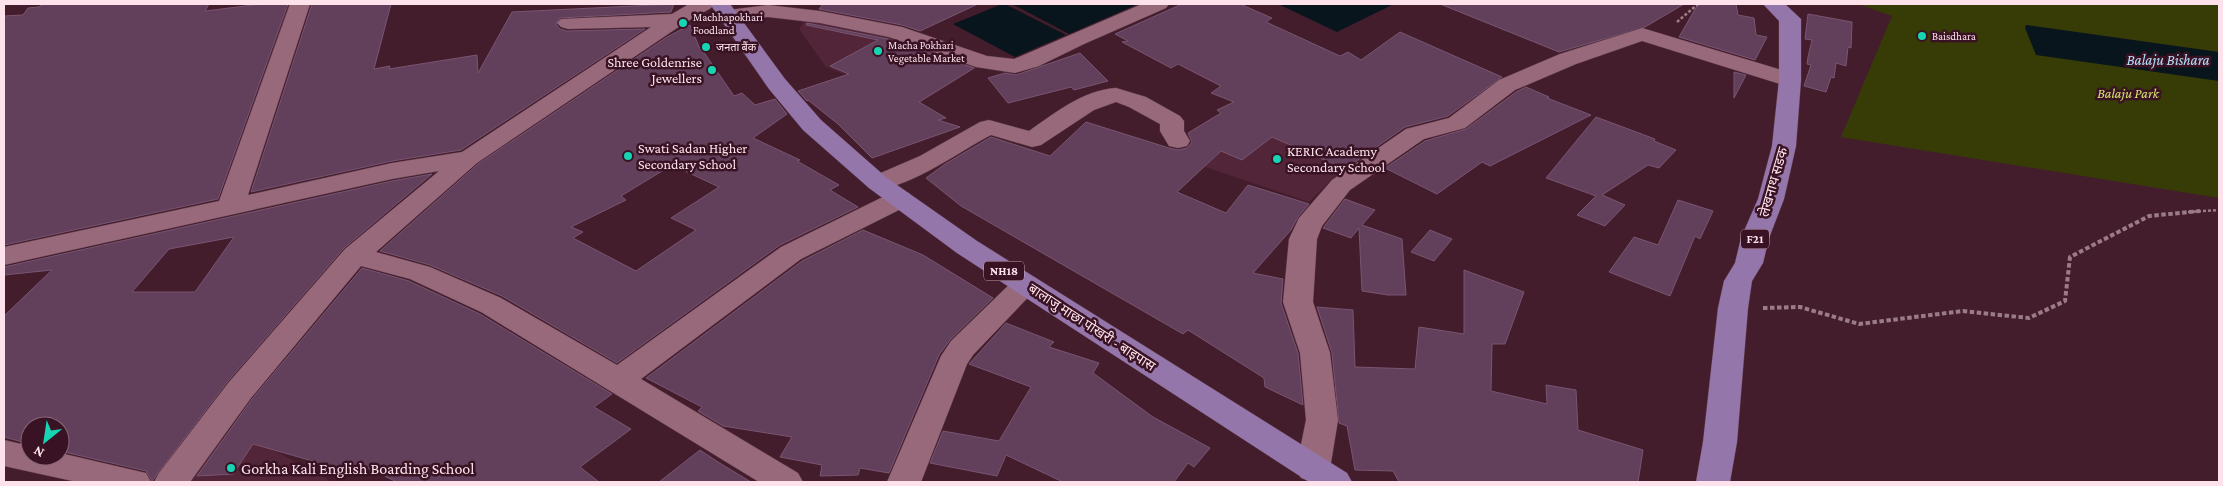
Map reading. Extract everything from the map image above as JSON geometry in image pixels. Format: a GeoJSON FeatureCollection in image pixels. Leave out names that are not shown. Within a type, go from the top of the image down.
{"type":"FeatureCollection","features":[{"type":"Feature","properties":{"kind":"main road","name":"लेखनाथ सडक"},"geometry":{"type":"LineString","coordinates":[[1713,482],[1720,442],[1732,308],[1738,281],[1749,263],[1755,238],[1771,199],[1784,146],[1790,80],[1790,19],[1773,4]]}},
{"type":"Feature","properties":{"kind":"main road","name":"बालाजु माछा पोखरी - बाइपास"},"geometry":{"type":"LineString","coordinates":[[718,8],[777,84],[812,125],[889,191],[967,247],[1324,476]]}},
{"type":"Feature","properties":{"kind":"street"},"geometry":{"type":"LineString","coordinates":[[231,205],[300,4]]}},
{"type":"Feature","properties":{"kind":"street"},"geometry":{"type":"LineString","coordinates":[[568,23],[676,20],[718,8],[763,4]]}},
{"type":"Feature","properties":{"kind":"street"},"geometry":{"type":"LineString","coordinates":[[718,8],[820,16],[894,32],[984,62],[1015,66],[1031,62],[1076,39],[1159,4]]}},
{"type":"Feature","properties":{"kind":"street"},"geometry":{"type":"LineString","coordinates":[[171,482],[240,390],[355,255],[469,158],[676,20]]}},
{"type":"Feature","properties":{"kind":"street"},"geometry":{"type":"LineString","coordinates":[[1324,476],[1322,420],[1315,352],[1298,302],[1303,238],[1309,224],[1341,185],[1414,134],[1457,123],[1507,86],[1568,59],[1642,34],[1790,80]]}},
{"type":"Feature","properties":{"kind":"street"},"geometry":{"type":"LineString","coordinates":[[618,380],[791,253],[889,191],[929,161],[980,130],[989,128],[1032,140],[1092,101],[1113,94],[1139,103],[1172,121],[1172,131],[1178,141]]}},
{"type":"Feature","properties":{"kind":"street"},"geometry":{"type":"LineString","coordinates":[[4,256],[392,171],[469,158]]}},
{"type":"Feature","properties":{"kind":"street"},"geometry":{"type":"LineString","coordinates":[[355,255],[420,273],[490,305],[786,482]]}},
{"type":"Feature","properties":{"kind":"street"},"geometry":{"type":"LineString","coordinates":[[904,482],[952,364],[962,348],[1026,285]]}},
{"type":"Feature","properties":{"kind":"street"},"geometry":{"type":"LineString","coordinates":[[4,453],[134,482]]}},
{"type":"Feature","properties":{"kind":"path"},"geometry":{"type":"LineString","coordinates":[[1732,308],[1800,307],[1859,324],[1963,311],[2029,318],[2065,301],[2070,257],[2149,216],[2219,210]]}},
{"type":"Feature","properties":{"kind":"shaded area","name":"Macha Pokhari Vegetable Market"},"geometry":{"type":"Polygon","coordinates":[[[807,17],[901,37],[981,65],[918,104],[826,67],[799,29],[807,17]]]}},
{"type":"Feature","properties":{"kind":"shaded area","name":"KERIC Academy Secondary School"},"geometry":{"type":"Polygon","coordinates":[[[1256,122],[1357,155],[1309,202],[1194,163],[1256,122]]]}},
{"type":"Feature","properties":{"kind":"shaded area","name":"Gorkha Kali English Boarding School"},"geometry":{"type":"Polygon","coordinates":[[[245,434],[332,482],[147,482],[167,453],[245,434]]]}},
{"type":"Feature","properties":{"kind":"green space","name":"Balaju Park"},"geometry":{"type":"Polygon","coordinates":[[[1858,4],[2219,4],[2219,198],[1841,137],[1892,16],[1858,4]]]}},
{"type":"Feature","properties":{"kind":"water"},"geometry":{"type":"Polygon","coordinates":[[[1002,4],[1066,35],[1015,57],[953,24],[1002,4]]]}},
{"type":"Feature","properties":{"kind":"water"},"geometry":{"type":"Polygon","coordinates":[[[1012,4],[1133,4],[1136,5],[1069,34],[1012,4]]]}},
{"type":"Feature","properties":{"kind":"water"},"geometry":{"type":"Polygon","coordinates":[[[1278,4],[1394,4],[1337,32],[1278,4]]]}},
{"type":"Feature","properties":{"kind":"water","name":"Balaju Bishara"},"geometry":{"type":"Polygon","coordinates":[[[2026,25],[2219,52],[2219,81],[2036,55],[2025,28],[2026,25]]]}},
{"type":"Feature","properties":{"kind":"building"},"geometry":{"type":"Polygon","coordinates":[[[42,4],[209,4],[205,11],[261,4],[288,4],[218,199],[4,245],[4,16],[23,15],[28,8],[39,7],[42,4]]]}},
{"type":"Feature","properties":{"kind":"building"},"geometry":{"type":"Polygon","coordinates":[[[312,4],[391,4],[374,69],[390,66],[389,69],[477,55],[478,73],[512,12],[674,4],[671,12],[560,18],[556,24],[560,29],[567,31],[645,29],[461,150],[392,161],[251,192],[312,4]]]}},
{"type":"Feature","properties":{"kind":"building"},"geometry":{"type":"Polygon","coordinates":[[[823,4],[978,4],[920,31],[902,25],[819,9],[823,4]]]}},
{"type":"Feature","properties":{"kind":"building"},"geometry":{"type":"Polygon","coordinates":[[[1182,4],[1240,4],[1272,18],[1266,22],[1340,56],[1348,52],[1361,60],[1400,32],[1502,77],[1448,116],[1405,127],[1345,169],[1272,137],[1242,160],[1221,151],[1177,192],[1226,213],[1248,185],[1309,204],[1298,217],[1291,230],[1253,273],[1283,279],[1281,303],[1298,353],[1303,405],[1265,387],[1264,378],[1188,330],[1183,334],[961,206],[926,178],[945,164],[991,137],[1050,156],[1086,122],[1169,148],[1178,150],[1187,148],[1192,142],[1188,133],[1221,113],[1217,110],[1234,102],[1211,93],[1221,86],[1178,64],[1171,68],[1122,42],[1128,41],[1115,34],[1182,4]]]}},
{"type":"Feature","properties":{"kind":"building"},"geometry":{"type":"Polygon","coordinates":[[[1440,4],[1684,4],[1645,27],[1559,52],[1440,4]]]}},
{"type":"Feature","properties":{"kind":"building"},"geometry":{"type":"Polygon","coordinates":[[[1698,4],[1736,4],[1738,15],[1754,18],[1756,35],[1767,37],[1755,60],[1679,37],[1698,4]]]}},
{"type":"Feature","properties":{"kind":"building"},"geometry":{"type":"Polygon","coordinates":[[[1808,14],[1852,22],[1851,48],[1848,47],[1846,66],[1836,63],[1834,78],[1831,77],[1826,92],[1804,86],[1811,65],[1807,64],[1812,40],[1805,39],[1808,14]]]}},
{"type":"Feature","properties":{"kind":"building"},"geometry":{"type":"Polygon","coordinates":[[[807,23],[888,39],[974,68],[919,102],[946,118],[938,120],[960,127],[872,158],[838,124],[807,101],[798,91],[849,74],[830,66],[878,40],[806,25],[807,23]]]}},
{"type":"Feature","properties":{"kind":"building"},"geometry":{"type":"Polygon","coordinates":[[[690,25],[700,49],[734,96],[742,93],[755,105],[775,99],[787,114],[753,138],[800,160],[797,161],[839,185],[830,190],[858,207],[780,245],[617,363],[502,296],[430,265],[380,251],[478,164],[667,37],[690,25]],[[672,165],[621,196],[626,200],[571,227],[583,232],[573,238],[636,271],[696,230],[671,218],[719,187],[672,165]]]}},
{"type":"Feature","properties":{"kind":"building"},"geometry":{"type":"Polygon","coordinates":[[[1080,53],[1108,81],[1074,90],[1071,87],[1008,103],[988,78],[1005,73],[1016,75],[1080,53]]]}},
{"type":"Feature","properties":{"kind":"building"},"geometry":{"type":"Polygon","coordinates":[[[1734,72],[1746,75],[1734,98],[1734,72]]]}},
{"type":"Feature","properties":{"kind":"building"},"geometry":{"type":"Polygon","coordinates":[[[1526,87],[1549,97],[1547,98],[1591,115],[1490,166],[1482,162],[1437,194],[1385,168],[1425,141],[1466,129],[1516,92],[1526,87]]]}},
{"type":"Feature","properties":{"kind":"building"},"geometry":{"type":"Polygon","coordinates":[[[1596,117],[1655,139],[1654,141],[1676,150],[1659,168],[1648,165],[1602,195],[1625,205],[1605,226],[1577,215],[1596,196],[1546,178],[1596,117]]]}},
{"type":"Feature","properties":{"kind":"building"},"geometry":{"type":"Polygon","coordinates":[[[432,174],[344,248],[228,381],[152,481],[146,471],[70,453],[70,416],[20,416],[20,441],[4,437],[4,316],[52,270],[4,275],[4,267],[392,181],[432,174]],[[234,237],[169,249],[132,292],[195,292],[234,237]]]}},
{"type":"Feature","properties":{"kind":"building"},"geometry":{"type":"Polygon","coordinates":[[[1345,199],[1375,210],[1362,225],[1402,239],[1406,295],[1388,295],[1362,291],[1359,228],[1351,238],[1323,228],[1345,199]]]}},
{"type":"Feature","properties":{"kind":"building"},"geometry":{"type":"Polygon","coordinates":[[[1678,200],[1713,211],[1700,239],[1695,236],[1670,296],[1609,272],[1634,237],[1658,245],[1678,200]]]}},
{"type":"Feature","properties":{"kind":"building"},"geometry":{"type":"Polygon","coordinates":[[[863,230],[923,255],[993,298],[950,340],[939,355],[889,473],[860,468],[858,475],[820,476],[822,465],[780,457],[792,437],[723,426],[698,411],[702,407],[646,378],[802,261],[863,230]]]}},
{"type":"Feature","properties":{"kind":"building"},"geometry":{"type":"Polygon","coordinates":[[[1430,230],[1452,239],[1434,261],[1411,252],[1430,230]]]}},
{"type":"Feature","properties":{"kind":"building"},"geometry":{"type":"Polygon","coordinates":[[[362,268],[409,281],[480,314],[612,394],[594,407],[631,429],[580,467],[599,482],[397,482],[359,464],[351,472],[253,444],[233,474],[197,476],[252,399],[362,268]]]}},
{"type":"Feature","properties":{"kind":"building"},"geometry":{"type":"Polygon","coordinates":[[[1464,270],[1524,292],[1505,344],[1492,344],[1491,391],[1547,404],[1546,385],[1576,390],[1578,430],[1643,450],[1638,482],[1399,482],[1393,471],[1355,470],[1347,426],[1339,423],[1332,353],[1317,307],[1353,310],[1355,367],[1415,369],[1419,327],[1464,334],[1464,270]]]}},
{"type":"Feature","properties":{"kind":"building"},"geometry":{"type":"Polygon","coordinates":[[[1006,323],[1054,342],[1049,347],[1099,363],[1093,373],[1153,417],[1210,448],[1194,467],[1188,463],[1174,482],[1063,482],[1006,455],[997,476],[930,463],[943,431],[999,441],[1031,387],[969,364],[1006,323]]]}},
{"type":"Feature","properties":{"kind":"building"},"geometry":{"type":"Polygon","coordinates":[[[700,450],[718,462],[751,482],[659,482],[700,450]]]}},
{"type":"Feature","properties":{"kind":"place","name":"Machhapokhari Foodland"},"geometry":{"type":"Point","coordinates":[683,23]}},
{"type":"Feature","properties":{"kind":"place","name":"Baisdhara"},"geometry":{"type":"Point","coordinates":[1922,36]}},
{"type":"Feature","properties":{"kind":"place","name":"जनता बैंक"},"geometry":{"type":"Point","coordinates":[706,47]}},
{"type":"Feature","properties":{"kind":"place","name":"Macha Pokhari Vegetable Market"},"geometry":{"type":"Point","coordinates":[878,51]}},
{"type":"Feature","properties":{"kind":"place","name":"Shree Goldenrise Jewellers"},"geometry":{"type":"Point","coordinates":[712,70]}},
{"type":"Feature","properties":{"kind":"place","name":"Swati Sadan Higher Secondary School"},"geometry":{"type":"Point","coordinates":[628,156]}},
{"type":"Feature","properties":{"kind":"place","name":"KERIC Academy Secondary School"},"geometry":{"type":"Point","coordinates":[1277,159]}},
{"type":"Feature","properties":{"kind":"place","name":"Gorkha Kali English Boarding School"},"geometry":{"type":"Point","coordinates":[231,468]}}]}
